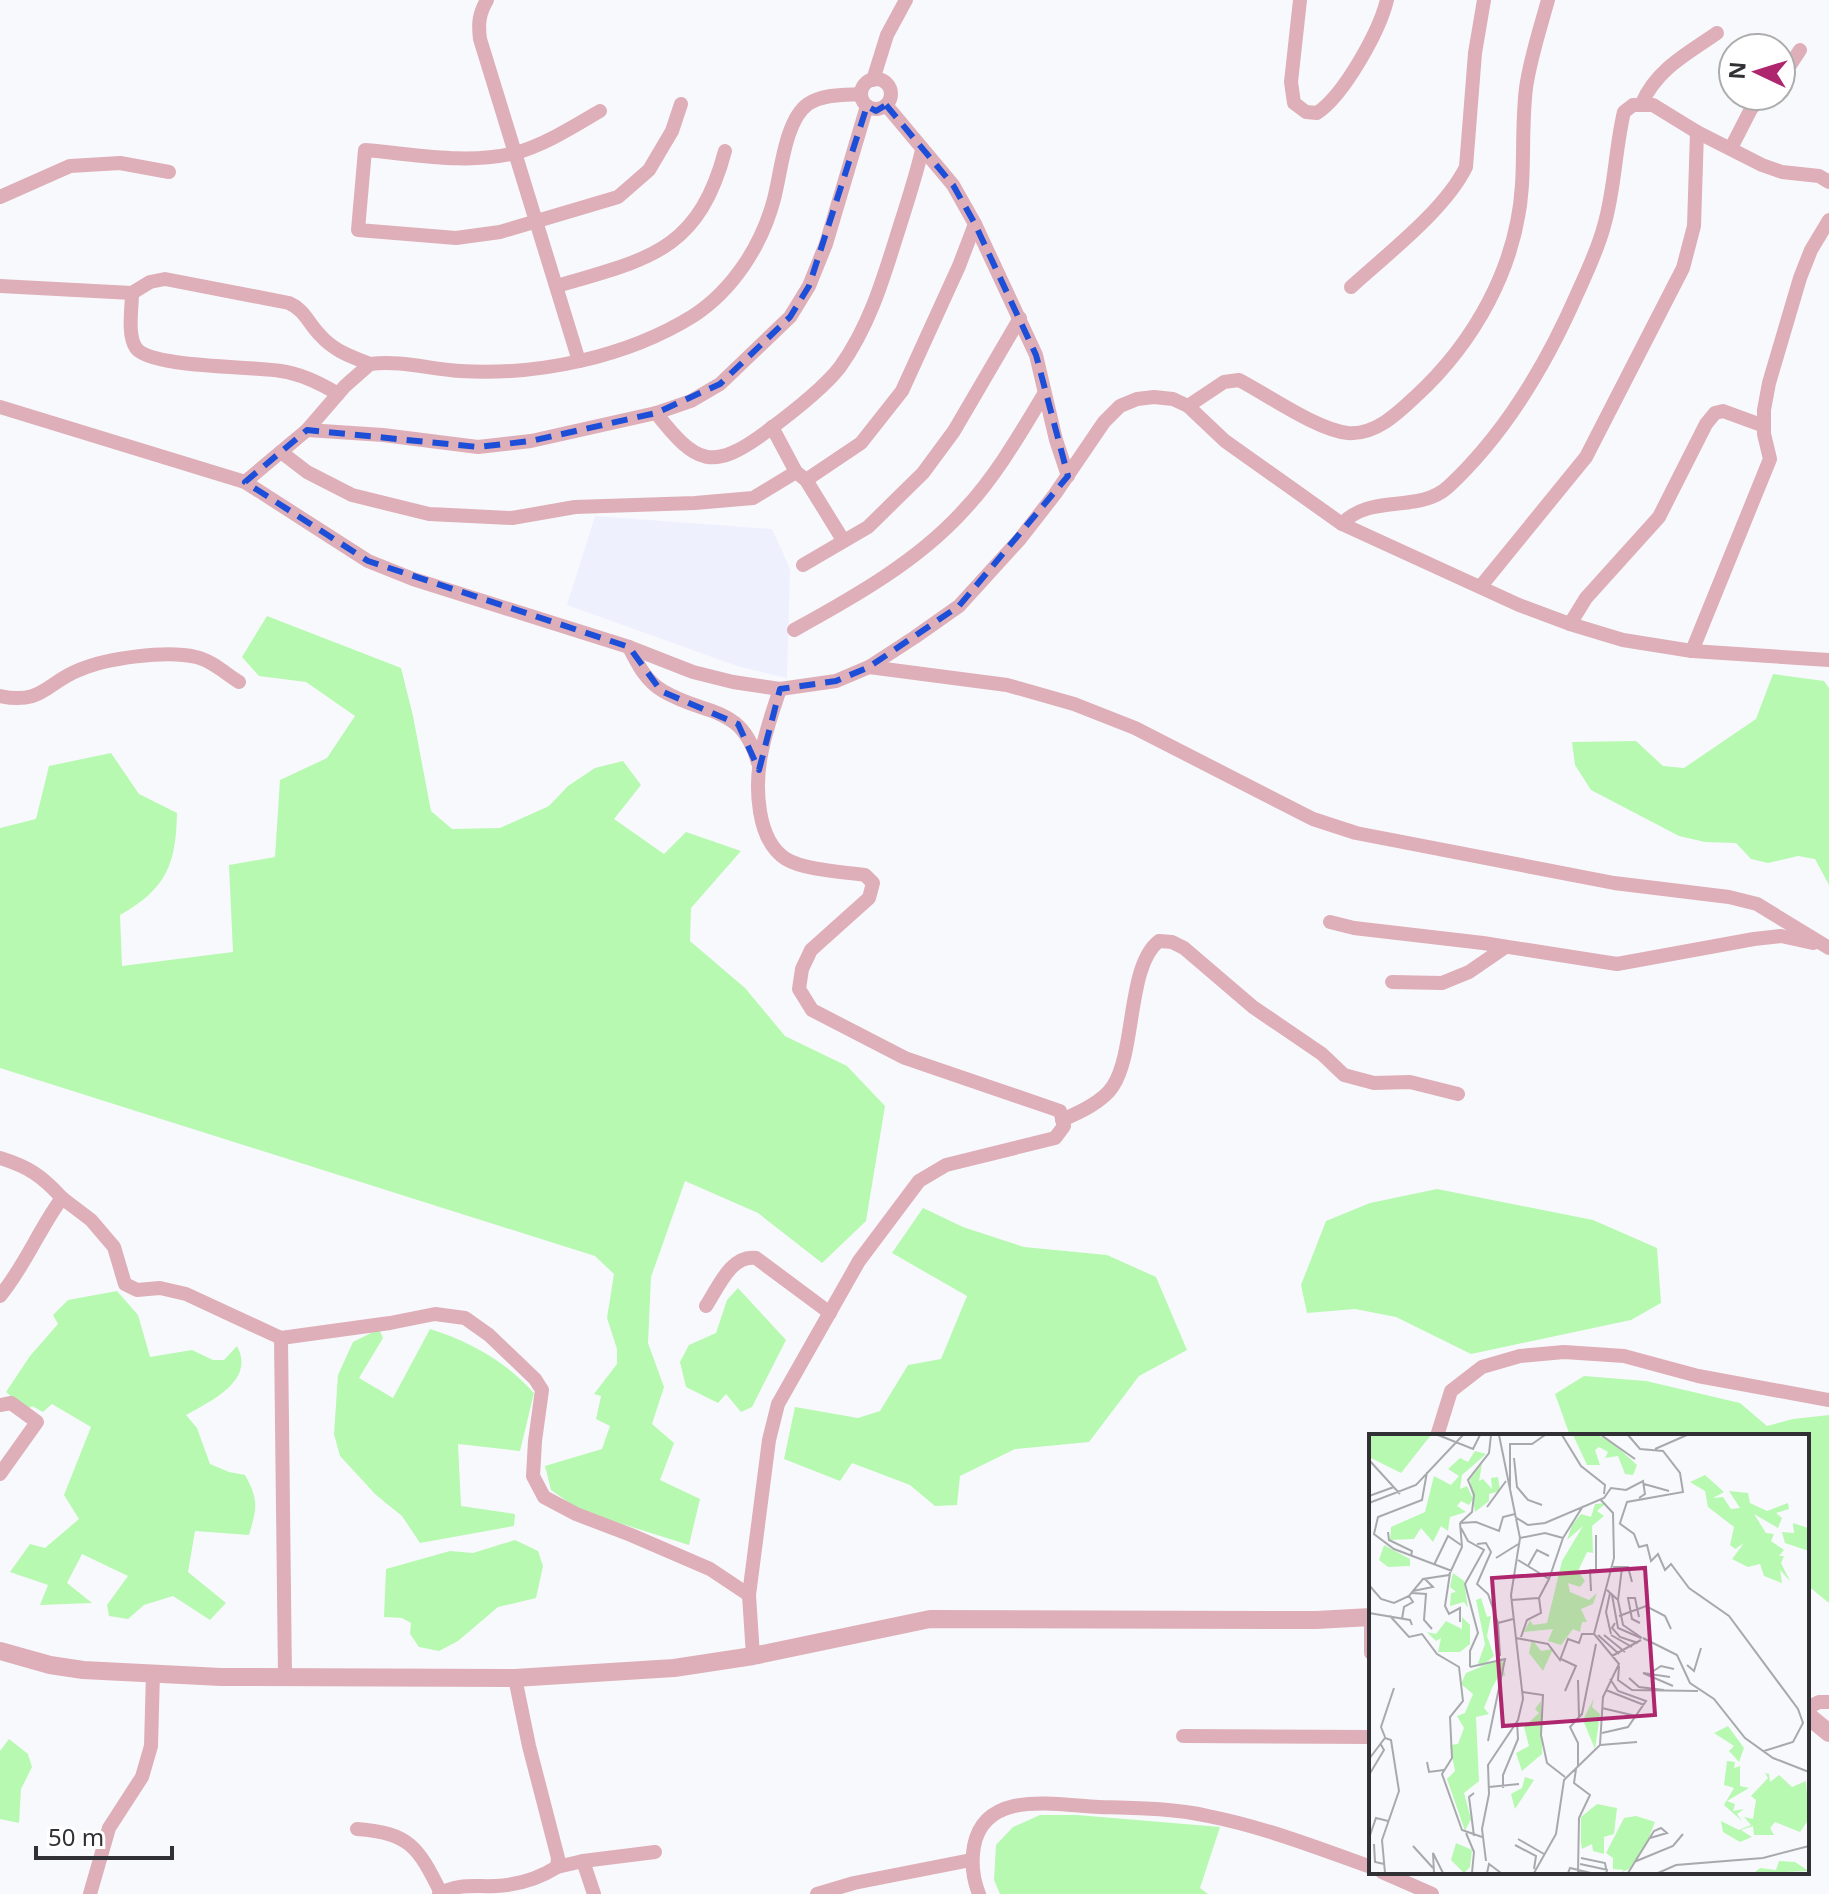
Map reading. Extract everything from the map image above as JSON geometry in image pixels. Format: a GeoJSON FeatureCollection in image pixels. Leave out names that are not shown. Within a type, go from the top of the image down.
{"type":"FeatureCollection","features":[{"type":"Feature","properties":{"kind":"street"},"geometry":{"type":"LineString","coordinates":[[487,0],[480,12],[480,39],[579,361]]}},
{"type":"Feature","properties":{"kind":"street"},"geometry":{"type":"LineString","coordinates":[[873,80],[887,35],[906,0]]}},
{"type":"Feature","properties":{"kind":"street"},"geometry":{"type":"LineString","coordinates":[[1300,0],[1291,82],[1294,103],[1306,112],[1317,113],[1328,106],[1369,46],[1387,0]]}},
{"type":"Feature","properties":{"kind":"street"},"geometry":{"type":"LineString","coordinates":[[1351,287],[1436,208],[1466,167],[1475,53],[1484,0]]}},
{"type":"Feature","properties":{"kind":"street"},"geometry":{"type":"LineString","coordinates":[[1188,406],[1224,382],[1239,380],[1324,426],[1348,433],[1369,431],[1393,418],[1433,381],[1466,342],[1494,292],[1506,262],[1516,228],[1522,186],[1521,143],[1526,86],[1548,0]]}},
{"type":"Feature","properties":{"kind":"street"},"geometry":{"type":"LineString","coordinates":[[1642,103],[1650,85],[1669,67],[1717,33]]}},
{"type":"Feature","properties":{"kind":"street"},"geometry":{"type":"LineString","coordinates":[[1797,55],[1800,50]]}},
{"type":"Feature","properties":{"kind":"street"},"geometry":{"type":"LineString","coordinates":[[0,286],[132,293],[150,282],[165,279],[289,303],[300,308],[316,331],[339,352],[370,364],[387,362],[459,371],[497,371],[579,361],[629,346],[672,328],[715,299],[732,281],[763,231],[798,113],[818,99],[864,100],[876,109],[886,105],[891,96],[889,87],[882,81],[873,80],[865,84],[864,100],[826,244],[809,286],[790,317],[720,384],[691,401],[656,413],[531,441],[478,447],[383,435],[307,430]]}},
{"type":"Feature","properties":{"kind":"street"},"geometry":{"type":"LineString","coordinates":[[1342,524],[1352,513],[1368,507],[1431,497],[1445,490],[1499,431],[1539,371],[1586,274],[1604,227],[1624,112],[1642,103],[1653,105],[1697,132],[1762,165],[1782,172],[1819,176],[1829,182]]}},
{"type":"Feature","properties":{"kind":"street"},"geometry":{"type":"LineString","coordinates":[[600,111],[558,135],[516,153],[467,159],[365,150],[358,230],[456,238],[500,232],[618,197],[649,170],[672,131],[681,104]]}},
{"type":"Feature","properties":{"kind":"street"},"geometry":{"type":"LineString","coordinates":[[886,105],[953,185],[975,224],[1036,355],[1068,476]]}},
{"type":"Feature","properties":{"kind":"street"},"geometry":{"type":"LineString","coordinates":[[1731,148],[1749,112]]}},
{"type":"Feature","properties":{"kind":"street"},"geometry":{"type":"LineString","coordinates":[[1481,586],[1586,457],[1683,268],[1694,226],[1697,132]]}},
{"type":"Feature","properties":{"kind":"street"},"geometry":{"type":"LineString","coordinates":[[656,413],[677,439],[700,457],[722,457],[743,448],[772,427],[838,369],[878,299],[922,150]]}},
{"type":"Feature","properties":{"kind":"street"},"geometry":{"type":"LineString","coordinates":[[557,286],[659,252],[686,232],[714,186],[725,151]]}},
{"type":"Feature","properties":{"kind":"street"},"geometry":{"type":"LineString","coordinates":[[0,197],[70,166],[120,163],[169,172]]}},
{"type":"Feature","properties":{"kind":"street"},"geometry":{"type":"LineString","coordinates":[[1692,651],[1770,459],[1764,426],[1769,383],[1800,278],[1811,250],[1829,220]]}},
{"type":"Feature","properties":{"kind":"street"},"geometry":{"type":"LineString","coordinates":[[281,452],[307,472],[352,495],[429,514],[512,518],[575,507],[753,498],[861,443],[888,412],[902,391],[975,224]]}},
{"type":"Feature","properties":{"kind":"street"},"geometry":{"type":"LineString","coordinates":[[132,293],[133,342],[138,351],[146,356],[183,363],[279,370],[310,379],[338,394]]}},
{"type":"Feature","properties":{"kind":"street"},"geometry":{"type":"LineString","coordinates":[[803,565],[868,527],[923,473],[954,431],[1020,318]]}},
{"type":"Feature","properties":{"kind":"street"},"geometry":{"type":"LineString","coordinates":[[245,482],[307,430],[338,394],[370,364]]}},
{"type":"Feature","properties":{"kind":"street"},"geometry":{"type":"LineString","coordinates":[[794,630],[890,572],[964,511],[1018,438],[1044,394]]}},
{"type":"Feature","properties":{"kind":"street"},"geometry":{"type":"LineString","coordinates":[[1,410],[245,482],[368,561],[413,579],[629,647],[693,672],[780,689],[836,681],[869,667],[959,606],[1020,539],[1104,422],[1120,406],[1137,399],[1154,397],[1173,399],[1188,406],[1225,441],[1342,524],[1519,605],[1623,640],[1692,651],[1829,660]]}},
{"type":"Feature","properties":{"kind":"street"},"geometry":{"type":"LineString","coordinates":[[1570,624],[1586,598],[1659,517],[1706,424],[1715,413],[1723,411],[1764,426]]}},
{"type":"Feature","properties":{"kind":"street"},"geometry":{"type":"LineString","coordinates":[[772,427],[843,540]]}},
{"type":"Feature","properties":{"kind":"street"},"geometry":{"type":"LineString","coordinates":[[629,647],[642,673],[661,691],[728,717],[738,724],[755,753],[759,770]]}},
{"type":"Feature","properties":{"kind":"street"},"geometry":{"type":"LineString","coordinates":[[0,696],[21,701],[48,690],[78,670],[112,661],[168,654],[199,657],[239,682]]}},
{"type":"Feature","properties":{"kind":"street"},"geometry":{"type":"LineString","coordinates":[[869,667],[1007,685],[1074,704],[1135,728],[1313,819],[1356,833],[1614,883],[1729,897],[1757,904],[1825,946]]}},
{"type":"Feature","properties":{"kind":"street"},"geometry":{"type":"LineString","coordinates":[[753,1656],[749,1595],[769,1440],[778,1404],[859,1261],[919,1181],[946,1165],[1055,1138],[1064,1126],[1060,1111],[905,1058],[812,1010],[799,989],[802,969],[811,950],[869,898],[873,883],[865,875],[796,864],[783,858],[768,839],[762,819],[759,770],[765,735],[780,689]]}},
{"type":"Feature","properties":{"kind":"street"},"geometry":{"type":"LineString","coordinates":[[1330,922],[1354,928],[1617,964],[1781,936],[1825,946]]}},
{"type":"Feature","properties":{"kind":"street"},"geometry":{"type":"LineString","coordinates":[[1062,1120],[1082,1111],[1112,1089],[1122,1068],[1143,964],[1150,948],[1159,941],[1172,942],[1184,948],[1253,1007],[1322,1054],[1344,1075],[1374,1083],[1410,1082],[1458,1094]]}},
{"type":"Feature","properties":{"kind":"street"},"geometry":{"type":"LineString","coordinates":[[1392,982],[1442,983],[1469,972],[1504,948]]}},
{"type":"Feature","properties":{"kind":"street"},"geometry":{"type":"LineString","coordinates":[[0,1158],[20,1164],[43,1177],[62,1198],[91,1220],[114,1247],[125,1284],[137,1290],[160,1288],[186,1294],[281,1338],[435,1314],[465,1318],[489,1335],[535,1379],[542,1390],[533,1476],[544,1497],[576,1514],[710,1569],[749,1595]]}},
{"type":"Feature","properties":{"kind":"street"},"geometry":{"type":"LineString","coordinates":[[0,1296],[62,1198]]}},
{"type":"Feature","properties":{"kind":"street"},"geometry":{"type":"LineString","coordinates":[[706,1306],[737,1260],[746,1256],[756,1258],[830,1313]]}},
{"type":"Feature","properties":{"kind":"street"},"geometry":{"type":"LineString","coordinates":[[281,1338],[285,1677]]}},
{"type":"Feature","properties":{"kind":"street"},"geometry":{"type":"LineString","coordinates":[[1438,1434],[1451,1391],[1482,1367],[1520,1356],[1564,1352],[1624,1356],[1698,1376],[1829,1400]]}},
{"type":"Feature","properties":{"kind":"street"},"geometry":{"type":"LineString","coordinates":[[0,1405],[11,1403],[37,1422],[0,1474]]}},
{"type":"Feature","properties":{"kind":"street"},"geometry":{"type":"LineString","coordinates":[[0,1651],[50,1665],[221,1677],[515,1678],[674,1668],[753,1656],[930,1619],[1316,1620],[1369,1617]]}},
{"type":"Feature","properties":{"kind":"street"},"geometry":{"type":"LineString","coordinates":[[90,1894],[109,1828],[142,1777],[151,1746],[153,1673]]}},
{"type":"Feature","properties":{"kind":"street"},"geometry":{"type":"LineString","coordinates":[[515,1678],[539,1790],[558,1858],[557,1867]]}},
{"type":"Feature","properties":{"kind":"street"},"geometry":{"type":"LineString","coordinates":[[1809,1707],[1819,1702],[1829,1702]]}},
{"type":"Feature","properties":{"kind":"street"},"geometry":{"type":"LineString","coordinates":[[1809,1717],[1829,1733]]}},
{"type":"Feature","properties":{"kind":"street"},"geometry":{"type":"LineString","coordinates":[[1183,1736],[1369,1737]]}},
{"type":"Feature","properties":{"kind":"street"},"geometry":{"type":"LineString","coordinates":[[979,1894],[971,1860],[981,1825],[994,1813],[1010,1806],[1035,1803],[1184,1811],[1251,1827],[1369,1866]]}},
{"type":"Feature","properties":{"kind":"street"},"geometry":{"type":"LineString","coordinates":[[357,1829],[388,1831],[402,1839],[416,1851],[440,1893],[453,1887],[525,1883],[557,1867],[655,1852]]}},
{"type":"Feature","properties":{"kind":"street"},"geometry":{"type":"LineString","coordinates":[[817,1894],[854,1883],[971,1860]]}},
{"type":"Feature","properties":{"kind":"street"},"geometry":{"type":"LineString","coordinates":[[583,1861],[594,1894]]}},
{"type":"Feature","properties":{"kind":"street"},"geometry":{"type":"LineString","coordinates":[[1387,1874],[1432,1894]]}},
{"type":"Feature","properties":{"kind":"highlighted area"},"geometry":{"type":"Polygon","coordinates":[[[886,105],[953,185],[975,224],[1036,355],[1068,476],[959,606],[869,667],[836,681],[780,689],[759,770],[738,724],[661,691],[629,647],[368,561],[245,482],[307,430],[478,447],[531,441],[656,413],[720,384],[790,317],[809,286],[867,106],[876,111],[886,105]]]}},
{"type":"Feature","properties":{"kind":"shaded area"},"geometry":{"type":"Polygon","coordinates":[[[595,516],[772,529],[790,569],[787,678],[737,666],[567,605],[595,516]]]}},
{"type":"Feature","properties":{"kind":"green space"},"geometry":{"type":"Polygon","coordinates":[[[267,616],[401,668],[431,811],[452,829],[500,828],[549,806],[568,786],[595,768],[623,761],[641,785],[614,819],[664,854],[686,832],[741,851],[691,908],[690,941],[745,988],[785,1036],[847,1066],[885,1106],[866,1221],[822,1263],[758,1213],[685,1181],[651,1277],[648,1343],[664,1387],[652,1424],[674,1443],[660,1480],[700,1499],[689,1545],[581,1511],[551,1490],[545,1466],[602,1449],[610,1426],[596,1419],[601,1396],[594,1394],[617,1364],[617,1349],[607,1318],[614,1274],[595,1256],[0,1068],[0,828],[36,819],[49,766],[111,753],[139,794],[177,813],[174,847],[165,874],[148,895],[120,915],[122,966],[233,952],[229,865],[275,857],[280,780],[327,758],[355,716],[306,682],[259,676],[242,657],[267,616]]]}},
{"type":"Feature","properties":{"kind":"green space"},"geometry":{"type":"Polygon","coordinates":[[[1773,674],[1824,681],[1829,688],[1829,885],[1815,859],[1798,856],[1768,863],[1751,859],[1736,843],[1705,842],[1679,836],[1591,790],[1575,765],[1572,742],[1636,741],[1663,766],[1684,768],[1756,719],[1773,674]]]}},
{"type":"Feature","properties":{"kind":"green space"},"geometry":{"type":"Polygon","coordinates":[[[1437,1189],[1593,1220],[1657,1248],[1661,1303],[1631,1320],[1471,1354],[1396,1317],[1355,1309],[1307,1313],[1301,1285],[1326,1221],[1370,1203],[1437,1189]]]}},
{"type":"Feature","properties":{"kind":"green space"},"geometry":{"type":"Polygon","coordinates":[[[923,1208],[963,1227],[1024,1247],[1107,1255],[1156,1277],[1187,1350],[1139,1376],[1089,1442],[1015,1449],[960,1476],[957,1505],[935,1506],[910,1485],[852,1463],[840,1481],[784,1459],[795,1407],[858,1418],[880,1411],[908,1365],[941,1359],[967,1296],[892,1253],[923,1208]]]}},
{"type":"Feature","properties":{"kind":"green space"},"geometry":{"type":"Polygon","coordinates":[[[738,1288],[786,1340],[752,1407],[741,1412],[726,1394],[718,1403],[686,1387],[680,1362],[689,1345],[716,1333],[727,1300],[738,1288]]]}},
{"type":"Feature","properties":{"kind":"green space"},"geometry":{"type":"Polygon","coordinates":[[[117,1291],[138,1315],[150,1357],[192,1350],[213,1360],[224,1360],[237,1346],[241,1358],[241,1369],[228,1388],[186,1415],[197,1428],[210,1464],[245,1475],[255,1498],[249,1535],[195,1531],[188,1572],[226,1603],[210,1620],[173,1596],[144,1605],[128,1619],[109,1616],[107,1605],[128,1576],[82,1554],[67,1583],[92,1603],[40,1605],[48,1585],[10,1572],[30,1544],[45,1548],[79,1519],[64,1495],[91,1427],[52,1404],[43,1412],[32,1406],[27,1410],[6,1392],[30,1356],[58,1324],[53,1315],[68,1300],[117,1291]]]}},
{"type":"Feature","properties":{"kind":"green space"},"geometry":{"type":"Polygon","coordinates":[[[379,1329],[383,1338],[359,1378],[393,1398],[430,1329],[486,1354],[511,1371],[534,1393],[520,1451],[458,1444],[461,1506],[515,1514],[514,1526],[420,1543],[402,1516],[376,1495],[340,1456],[334,1434],[338,1375],[353,1342],[379,1329]]]}},
{"type":"Feature","properties":{"kind":"green space"},"geometry":{"type":"Polygon","coordinates":[[[1584,1376],[1646,1381],[1740,1403],[1767,1426],[1829,1415],[1829,1603],[1809,1587],[1809,1434],[1570,1434],[1555,1394],[1584,1376]]]}},
{"type":"Feature","properties":{"kind":"green space"},"geometry":{"type":"Polygon","coordinates":[[[515,1540],[538,1551],[543,1566],[536,1598],[498,1607],[458,1641],[439,1651],[419,1647],[410,1634],[411,1623],[402,1618],[384,1617],[386,1569],[450,1551],[473,1553],[515,1540]]]}},
{"type":"Feature","properties":{"kind":"green space"},"geometry":{"type":"Polygon","coordinates":[[[9,1739],[28,1754],[32,1767],[21,1789],[19,1823],[0,1819],[0,1751],[9,1739]]]}},
{"type":"Feature","properties":{"kind":"green space"},"geometry":{"type":"Polygon","coordinates":[[[1040,1815],[1077,1815],[1220,1827],[1200,1888],[1208,1894],[1000,1894],[994,1880],[996,1845],[1013,1827],[1040,1815]]]}}]}
